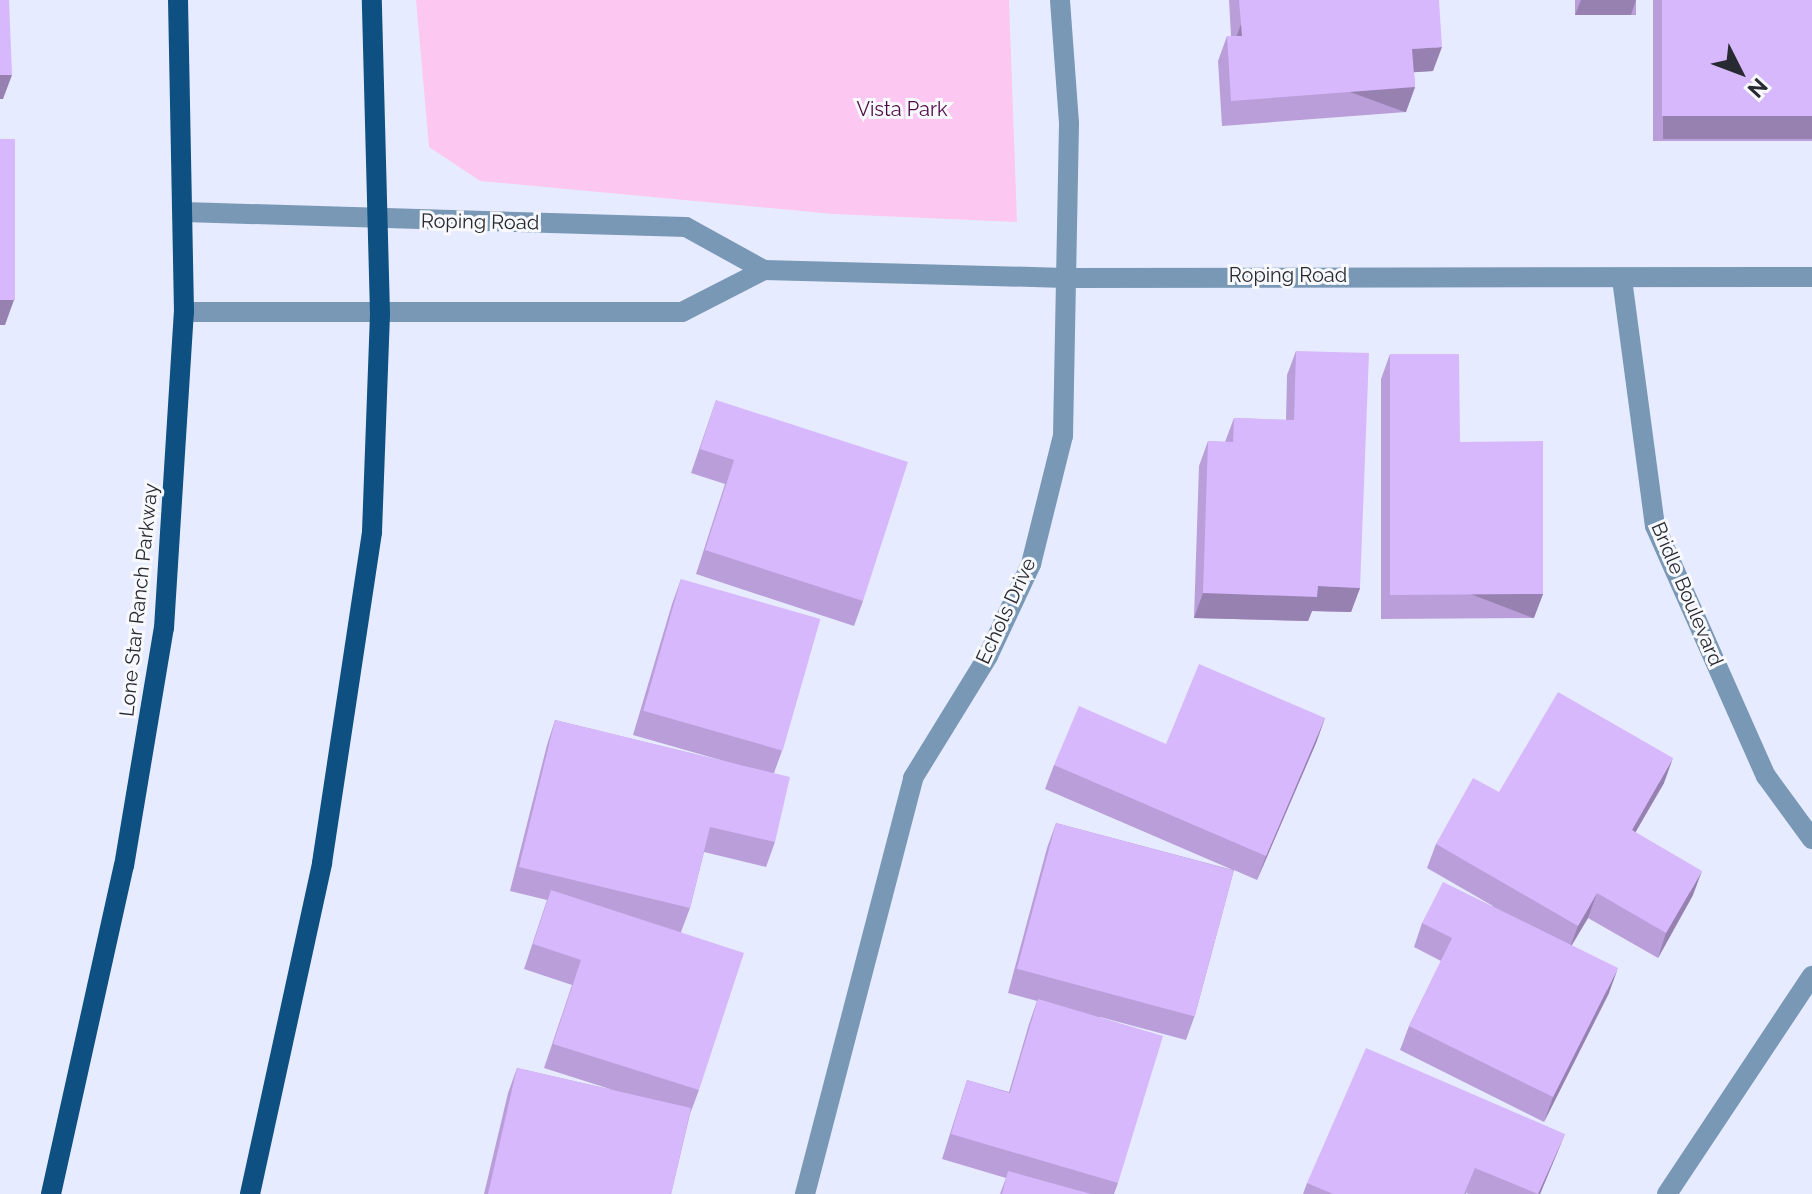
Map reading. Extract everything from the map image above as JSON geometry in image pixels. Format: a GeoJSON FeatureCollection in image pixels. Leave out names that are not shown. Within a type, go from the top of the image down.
{"type":"FeatureCollection","features":[{"type":"Feature","properties":{"kind":"main road","name":"Lone Star Ranch Parkway"},"geometry":{"type":"LineString","coordinates":[[51,1194],[149,741],[164,628],[184,312],[178,0]]}},
{"type":"Feature","properties":{"kind":"main road"},"geometry":{"type":"LineString","coordinates":[[250,1194],[345,729],[372,532],[380,314],[380,220],[372,0]]}},
{"type":"Feature","properties":{"kind":"street","name":"Echols Drive"},"geometry":{"type":"LineString","coordinates":[[805,1194],[913,778],[988,656],[1031,564],[1063,436],[1069,123],[1060,0]]}},
{"type":"Feature","properties":{"kind":"street","name":"Roping Road"},"geometry":{"type":"LineString","coordinates":[[184,212],[686,227],[764,270],[1065,278],[1812,277]]}},
{"type":"Feature","properties":{"kind":"street","name":"Roping Road"},"geometry":{"type":"LineString","coordinates":[[184,312],[682,312],[764,270]]}},
{"type":"Feature","properties":{"kind":"street","name":"Bridle Boulevard"},"geometry":{"type":"LineString","coordinates":[[1622,279],[1655,526],[1766,776],[1812,839]]}},
{"type":"Feature","properties":{"kind":"street"},"geometry":{"type":"LineString","coordinates":[[1667,1194],[1812,976]]}},
{"type":"Feature","properties":{"kind":"green space","name":"Vista Park"},"geometry":{"type":"Polygon","coordinates":[[[416,0],[1009,0],[1017,222],[833,214],[480,181],[429,147],[416,0]]]}},
{"type":"Feature","properties":{"kind":"building"},"geometry":{"type":"Polygon","coordinates":[[[0,0],[9,0],[12,75],[0,75],[0,0]]]}},
{"type":"Feature","properties":{"kind":"building"},"geometry":{"type":"Polygon","coordinates":[[[1239,0],[1439,0],[1442,47],[1412,49],[1415,87],[1231,101],[1227,36],[1242,36],[1239,0]]]}},
{"type":"Feature","properties":{"kind":"building"},"geometry":{"type":"Polygon","coordinates":[[[1662,0],[1812,0],[1812,116],[1662,116],[1662,0]]]}},
{"type":"Feature","properties":{"kind":"building"},"geometry":{"type":"Polygon","coordinates":[[[0,139],[15,139],[15,300],[0,300],[0,139]]]}},
{"type":"Feature","properties":{"kind":"building"},"geometry":{"type":"Polygon","coordinates":[[[1296,351],[1369,353],[1360,588],[1318,586],[1317,597],[1203,593],[1208,441],[1233,442],[1234,418],[1294,420],[1296,351]]]}},
{"type":"Feature","properties":{"kind":"building"},"geometry":{"type":"Polygon","coordinates":[[[1390,354],[1459,354],[1460,442],[1543,441],[1543,594],[1390,595],[1390,354]]]}},
{"type":"Feature","properties":{"kind":"building"},"geometry":{"type":"Polygon","coordinates":[[[716,400],[908,462],[863,601],[705,550],[734,460],[700,449],[716,400]]]}},
{"type":"Feature","properties":{"kind":"building"},"geometry":{"type":"Polygon","coordinates":[[[681,579],[820,619],[783,751],[643,711],[681,579]]]}},
{"type":"Feature","properties":{"kind":"building"},"geometry":{"type":"Polygon","coordinates":[[[1199,664],[1325,718],[1266,856],[1054,765],[1079,706],[1166,744],[1199,664]]]}},
{"type":"Feature","properties":{"kind":"building"},"geometry":{"type":"Polygon","coordinates":[[[1558,692],[1673,758],[1632,830],[1702,871],[1666,933],[1597,893],[1578,926],[1436,844],[1473,778],[1499,792],[1558,692]]]}},
{"type":"Feature","properties":{"kind":"building"},"geometry":{"type":"Polygon","coordinates":[[[555,720],[790,777],[775,842],[710,827],[690,908],[519,867],[555,720]]]}},
{"type":"Feature","properties":{"kind":"building"},"geometry":{"type":"Polygon","coordinates":[[[1056,823],[1234,871],[1195,1016],[1017,969],[1056,823]]]}},
{"type":"Feature","properties":{"kind":"building"},"geometry":{"type":"Polygon","coordinates":[[[1443,882],[1618,968],[1553,1097],[1409,1026],[1452,938],[1422,923],[1443,882]]]}},
{"type":"Feature","properties":{"kind":"building"},"geometry":{"type":"Polygon","coordinates":[[[551,890],[744,953],[699,1090],[553,1044],[581,960],[533,944],[551,890]]]}},
{"type":"Feature","properties":{"kind":"building"},"geometry":{"type":"Polygon","coordinates":[[[1038,999],[1163,1036],[1118,1183],[951,1134],[967,1080],[1010,1093],[1038,999]]]}},
{"type":"Feature","properties":{"kind":"building"},"geometry":{"type":"Polygon","coordinates":[[[1366,1048],[1565,1134],[1538,1194],[1475,1168],[1464,1194],[1333,1194],[1307,1183],[1366,1048]]]}},
{"type":"Feature","properties":{"kind":"building"},"geometry":{"type":"Polygon","coordinates":[[[517,1068],[691,1108],[671,1194],[488,1194],[517,1068]]]}},
{"type":"Feature","properties":{"kind":"building"},"geometry":{"type":"Polygon","coordinates":[[[1008,1171],[1091,1194],[1002,1194],[1008,1171]]]}}]}
